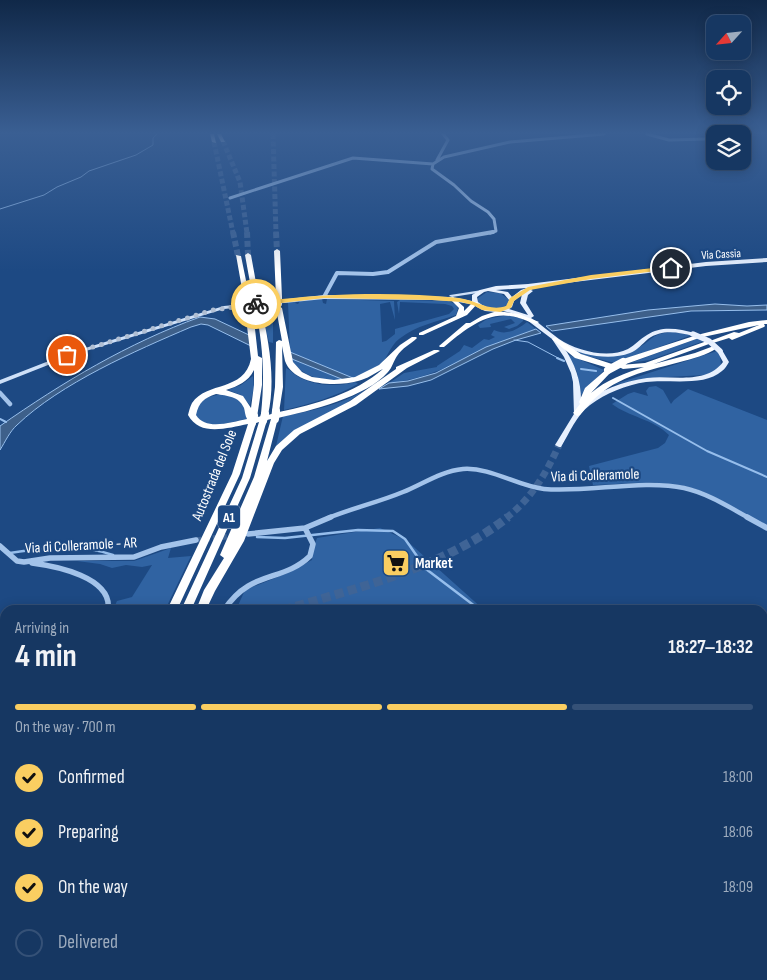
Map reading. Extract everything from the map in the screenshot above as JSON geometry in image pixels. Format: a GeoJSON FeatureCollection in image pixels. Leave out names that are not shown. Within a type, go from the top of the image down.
{"type":"FeatureCollection","features":[{"type":"Feature","properties":{"kind":"highway"},"geometry":{"type":"LineString","coordinates":[[277,252],[279,303],[283,322],[282,345],[289,362],[299,374],[323,382],[342,382],[368,375],[382,367],[402,346],[417,336],[459,317],[475,303]]}},
{"type":"Feature","properties":{"kind":"highway","name":"Autostrada del Sole"},"geometry":{"type":"LineString","coordinates":[[188,605],[246,478],[264,418],[268,385],[268,358],[248,255]]}},
{"type":"Feature","properties":{"kind":"highway"},"geometry":{"type":"LineString","coordinates":[[238,256],[252,329],[255,351],[254,364],[248,376],[235,384],[198,400],[193,407],[192,415],[199,424],[214,427],[318,405],[340,398],[378,377],[404,367],[439,348],[466,327],[485,317],[504,314],[517,315],[536,322]]}},
{"type":"Feature","properties":{"kind":"highway"},"geometry":{"type":"LineString","coordinates":[[453,299],[462,308],[459,317]]}},
{"type":"Feature","properties":{"kind":"highway"},"geometry":{"type":"LineString","coordinates":[[466,327],[472,320],[493,311]]}},
{"type":"Feature","properties":{"kind":"highway"},"geometry":{"type":"LineString","coordinates":[[555,339],[578,356],[608,368],[623,365],[698,336],[749,324],[767,323]]}},
{"type":"Feature","properties":{"kind":"highway"},"geometry":{"type":"LineString","coordinates":[[577,413],[589,398],[614,381],[679,361],[767,323]]}},
{"type":"Feature","properties":{"kind":"highway","name":"A1"},"geometry":{"type":"LineString","coordinates":[[203,605],[258,477],[276,415],[282,345]]}},
{"type":"Feature","properties":{"kind":"highway"},"geometry":{"type":"LineString","coordinates":[[623,365],[646,365],[714,346]]}},
{"type":"Feature","properties":{"kind":"highway","name":"Autostrada del Sole"},"geometry":{"type":"LineString","coordinates":[[174,605],[236,474],[258,386],[255,351]]}},
{"type":"Feature","properties":{"kind":"highway"},"geometry":{"type":"LineString","coordinates":[[208,593],[239,541],[270,463],[279,448],[297,432],[339,411],[372,390],[388,374],[394,356]]}},
{"type":"Feature","properties":{"kind":"highway"},"geometry":{"type":"LineString","coordinates":[[577,413],[588,390],[608,368]]}},
{"type":"Feature","properties":{"kind":"highway"},"geometry":{"type":"LineString","coordinates":[[211,393],[229,392],[240,396],[248,408],[251,420]]}},
{"type":"Feature","properties":{"kind":"main road","name":"Via Cassia"},"geometry":{"type":"LineString","coordinates":[[482,291],[706,264],[767,260]]}},
{"type":"Feature","properties":{"kind":"main road","name":"Via Cassia"},"geometry":{"type":"LineString","coordinates":[[504,310],[523,291],[557,283]]}},
{"type":"Feature","properties":{"kind":"main road"},"geometry":{"type":"LineString","coordinates":[[534,288],[525,294],[523,303],[536,322],[555,339],[575,371],[579,386],[577,413]]}},
{"type":"Feature","properties":{"kind":"main road"},"geometry":{"type":"LineString","coordinates":[[489,290],[506,294],[531,316]]}},
{"type":"Feature","properties":{"kind":"main road"},"geometry":{"type":"LineString","coordinates":[[432,298],[482,291]]}},
{"type":"Feature","properties":{"kind":"main road"},"geometry":{"type":"LineString","coordinates":[[475,303],[474,296],[482,291]]}},
{"type":"Feature","properties":{"kind":"main road"},"geometry":{"type":"LineString","coordinates":[[0,382],[74,353],[213,310],[324,297],[453,299],[475,303],[484,309],[493,311],[520,312],[536,322]]}},
{"type":"Feature","properties":{"kind":"main road"},"geometry":{"type":"LineString","coordinates":[[555,339],[586,352],[612,354],[633,349],[655,332],[669,330],[698,336],[709,341],[726,362],[723,367],[711,376],[694,379],[648,380],[620,387],[591,400],[577,413],[558,445]]}},
{"type":"Feature","properties":{"kind":"street"},"geometry":{"type":"LineString","coordinates":[[230,198],[286,180]]}},
{"type":"Feature","properties":{"kind":"street"},"geometry":{"type":"LineString","coordinates":[[324,297],[337,272],[384,273],[393,270],[436,242],[450,238],[486,236],[496,230],[494,219],[488,212],[471,201],[447,180]]}},
{"type":"Feature","properties":{"kind":"street"},"geometry":{"type":"LineString","coordinates":[[0,393],[10,404]]}},
{"type":"Feature","properties":{"kind":"street","name":"Via di Colleramole"},"geometry":{"type":"LineString","coordinates":[[248,534],[305,528],[359,506],[403,492],[451,470],[463,469],[480,470],[543,489],[657,486],[684,488],[711,498],[767,528]]}},
{"type":"Feature","properties":{"kind":"street"},"geometry":{"type":"LineString","coordinates":[[228,605],[242,588],[300,564],[309,557],[313,548],[305,528]]}},
{"type":"Feature","properties":{"kind":"street","name":"Via di Colleramole - AR"},"geometry":{"type":"LineString","coordinates":[[0,546],[17,561],[24,562],[50,558],[134,557],[162,547],[196,540]]}},
{"type":"Feature","properties":{"kind":"street"},"geometry":{"type":"LineString","coordinates":[[24,562],[63,568],[79,574],[96,585],[104,594],[108,605]]}},
{"type":"Feature","properties":{"kind":"shaded area"},"geometry":{"type":"Polygon","coordinates":[[[487,292],[500,293],[508,299],[508,304],[497,309],[485,307],[478,302],[478,298],[487,292]]]}},
{"type":"Feature","properties":{"kind":"shaded area"},"geometry":{"type":"Polygon","coordinates":[[[322,299],[323,303],[326,304],[327,299],[394,301],[395,320],[390,302],[380,304],[382,342],[395,334],[395,329],[449,314],[454,309],[452,306],[445,304],[400,302],[399,314],[397,302],[400,300],[449,301],[458,308],[456,315],[427,324],[406,334],[396,342],[378,366],[368,373],[353,378],[290,352],[288,302],[296,302],[298,304],[300,301],[322,299]]]}},
{"type":"Feature","properties":{"kind":"shaded area"},"geometry":{"type":"Polygon","coordinates":[[[273,304],[273,343],[269,342],[260,306],[273,304]]]}},
{"type":"Feature","properties":{"kind":"shaded area"},"geometry":{"type":"Polygon","coordinates":[[[715,304],[767,305],[767,310],[691,311],[552,331],[546,326],[648,310],[715,304]]]}},
{"type":"Feature","properties":{"kind":"shaded area"},"geometry":{"type":"Polygon","coordinates":[[[508,315],[523,319],[523,321],[509,329],[504,327],[515,323],[511,319],[490,324],[491,327],[480,328],[478,325],[487,319],[508,315]]]}},
{"type":"Feature","properties":{"kind":"shaded area"},"geometry":{"type":"Polygon","coordinates":[[[200,317],[215,319],[249,335],[251,346],[208,325],[201,324],[191,327],[123,357],[55,395],[14,427],[0,450],[0,426],[24,410],[72,379],[122,351],[173,327],[200,317]]]}},
{"type":"Feature","properties":{"kind":"shaded area"},"geometry":{"type":"Polygon","coordinates":[[[527,322],[536,329],[427,375],[389,383],[404,373],[437,367],[460,351],[464,345],[472,348],[484,339],[489,340],[495,337],[491,335],[494,330],[507,332],[527,322]]]}},
{"type":"Feature","properties":{"kind":"shaded area"},"geometry":{"type":"Polygon","coordinates":[[[536,329],[541,333],[493,349],[431,380],[408,386],[379,389],[389,383],[408,381],[436,373],[486,347],[536,329]]]}},
{"type":"Feature","properties":{"kind":"shaded area"},"geometry":{"type":"Polygon","coordinates":[[[673,332],[692,335],[615,363],[583,355],[572,348],[613,355],[622,354],[638,348],[656,335],[673,332]]]}},
{"type":"Feature","properties":{"kind":"shaded area"},"geometry":{"type":"Polygon","coordinates":[[[699,338],[704,341],[650,360],[630,363],[699,338]]]}},
{"type":"Feature","properties":{"kind":"shaded area"},"geometry":{"type":"Polygon","coordinates":[[[717,351],[720,355],[721,365],[717,370],[705,375],[650,378],[612,385],[717,351]]]}},
{"type":"Feature","properties":{"kind":"shaded area"},"geometry":{"type":"Polygon","coordinates":[[[290,352],[353,378],[344,380],[292,359],[290,352]]]}},
{"type":"Feature","properties":{"kind":"shaded area"},"geometry":{"type":"Polygon","coordinates":[[[567,354],[604,370],[581,395],[577,372],[567,354]]]}},
{"type":"Feature","properties":{"kind":"shaded area"},"geometry":{"type":"Polygon","coordinates":[[[292,359],[344,380],[322,379],[309,375],[291,362],[292,359]]]}},
{"type":"Feature","properties":{"kind":"shaded area"},"geometry":{"type":"Polygon","coordinates":[[[286,368],[305,380],[319,384],[341,385],[355,382],[358,384],[322,400],[284,410],[286,368]]]}},
{"type":"Feature","properties":{"kind":"shaded area"},"geometry":{"type":"Polygon","coordinates":[[[253,376],[254,387],[250,405],[241,395],[228,390],[241,385],[253,376]]]}},
{"type":"Feature","properties":{"kind":"shaded area"},"geometry":{"type":"Polygon","coordinates":[[[656,386],[663,390],[671,404],[688,389],[767,420],[767,525],[750,518],[709,494],[675,484],[593,485],[589,466],[658,448],[665,443],[669,435],[663,430],[612,404],[634,392],[648,396],[646,391],[649,387],[656,386]]]}},
{"type":"Feature","properties":{"kind":"shaded area"},"geometry":{"type":"Polygon","coordinates":[[[365,390],[336,410],[286,437],[276,446],[283,416],[326,407],[346,400],[365,390]]]}},
{"type":"Feature","properties":{"kind":"shaded area"},"geometry":{"type":"Polygon","coordinates":[[[221,394],[232,396],[239,400],[244,408],[247,419],[216,425],[202,422],[197,418],[195,410],[205,398],[221,394]]]}},
{"type":"Feature","properties":{"kind":"shaded area"},"geometry":{"type":"Polygon","coordinates":[[[380,528],[406,540],[478,605],[238,605],[245,590],[285,574],[312,560],[317,538],[380,528]]]}},
{"type":"Feature","properties":{"kind":"shaded area"},"geometry":{"type":"Polygon","coordinates":[[[171,548],[168,558],[191,556],[167,605],[115,605],[117,601],[132,597],[152,565],[142,567],[126,565],[112,568],[100,564],[77,561],[134,561],[171,548]]]}},
{"type":"Feature","properties":{"kind":"waterway"},"geometry":{"type":"LineString","coordinates":[[0,209],[44,195],[74,180]]}},
{"type":"Feature","properties":{"kind":"waterway"},"geometry":{"type":"LineString","coordinates":[[514,340],[528,342],[560,359]]}},
{"type":"Feature","properties":{"kind":"waterway"},"geometry":{"type":"LineString","coordinates":[[557,358],[564,361]]}},
{"type":"Feature","properties":{"kind":"waterway"},"geometry":{"type":"LineString","coordinates":[[581,369],[596,371]]}},
{"type":"Feature","properties":{"kind":"waterway"},"geometry":{"type":"LineString","coordinates":[[613,398],[707,451],[767,477]]}},
{"type":"Feature","properties":{"kind":"waterway"},"geometry":{"type":"LineString","coordinates":[[0,419],[6,422]]}},
{"type":"Feature","properties":{"kind":"waterway"},"geometry":{"type":"LineString","coordinates":[[257,537],[285,538],[358,530],[393,531],[405,539],[426,569],[473,605]]}},
{"type":"Feature","properties":{"kind":"waterway"},"geometry":{"type":"LineString","coordinates":[[9,553],[48,548],[74,548],[100,551],[113,555]]}},
{"type":"Feature","properties":{"kind":"tunnel"},"geometry":{"type":"LineString","coordinates":[[222,180],[233,233]]}},
{"type":"Feature","properties":{"kind":"tunnel"},"geometry":{"type":"LineString","coordinates":[[239,180],[247,233]]}},
{"type":"Feature","properties":{"kind":"tunnel"},"geometry":{"type":"LineString","coordinates":[[274,180],[276,233]]}},
{"type":"Feature","properties":{"kind":"tunnel"},"geometry":{"type":"LineString","coordinates":[[233,232],[238,256]]}},
{"type":"Feature","properties":{"kind":"tunnel"},"geometry":{"type":"LineString","coordinates":[[247,232],[248,255]]}},
{"type":"Feature","properties":{"kind":"tunnel"},"geometry":{"type":"LineString","coordinates":[[276,232],[277,251]]}},
{"type":"Feature","properties":{"kind":"tunnel"},"geometry":{"type":"LineString","coordinates":[[506,518],[523,503],[537,485],[559,445]]}},
{"type":"Feature","properties":{"kind":"tunnel"},"geometry":{"type":"LineString","coordinates":[[300,605],[371,584],[429,563],[483,535],[508,517]]}},
{"type":"Feature","properties":{"kind":"tunnel"},"geometry":{"type":"LineString","coordinates":[[196,540],[233,536]]}},
{"type":"Feature","properties":{"kind":"way so far"},"geometry":{"type":"LineString","coordinates":[[67,355],[213,310],[256,304]]}},
{"type":"Feature","properties":{"kind":"place","name":"Market"},"geometry":{"type":"Point","coordinates":[396,563]}},
{"type":"Feature","properties":{"kind":"route"},"geometry":{"type":"LineString","coordinates":[[256,304],[313,297],[432,298],[461,300],[475,303],[484,309],[493,311],[504,310],[509,307],[512,300],[528,289],[591,277],[671,268]]}}]}
